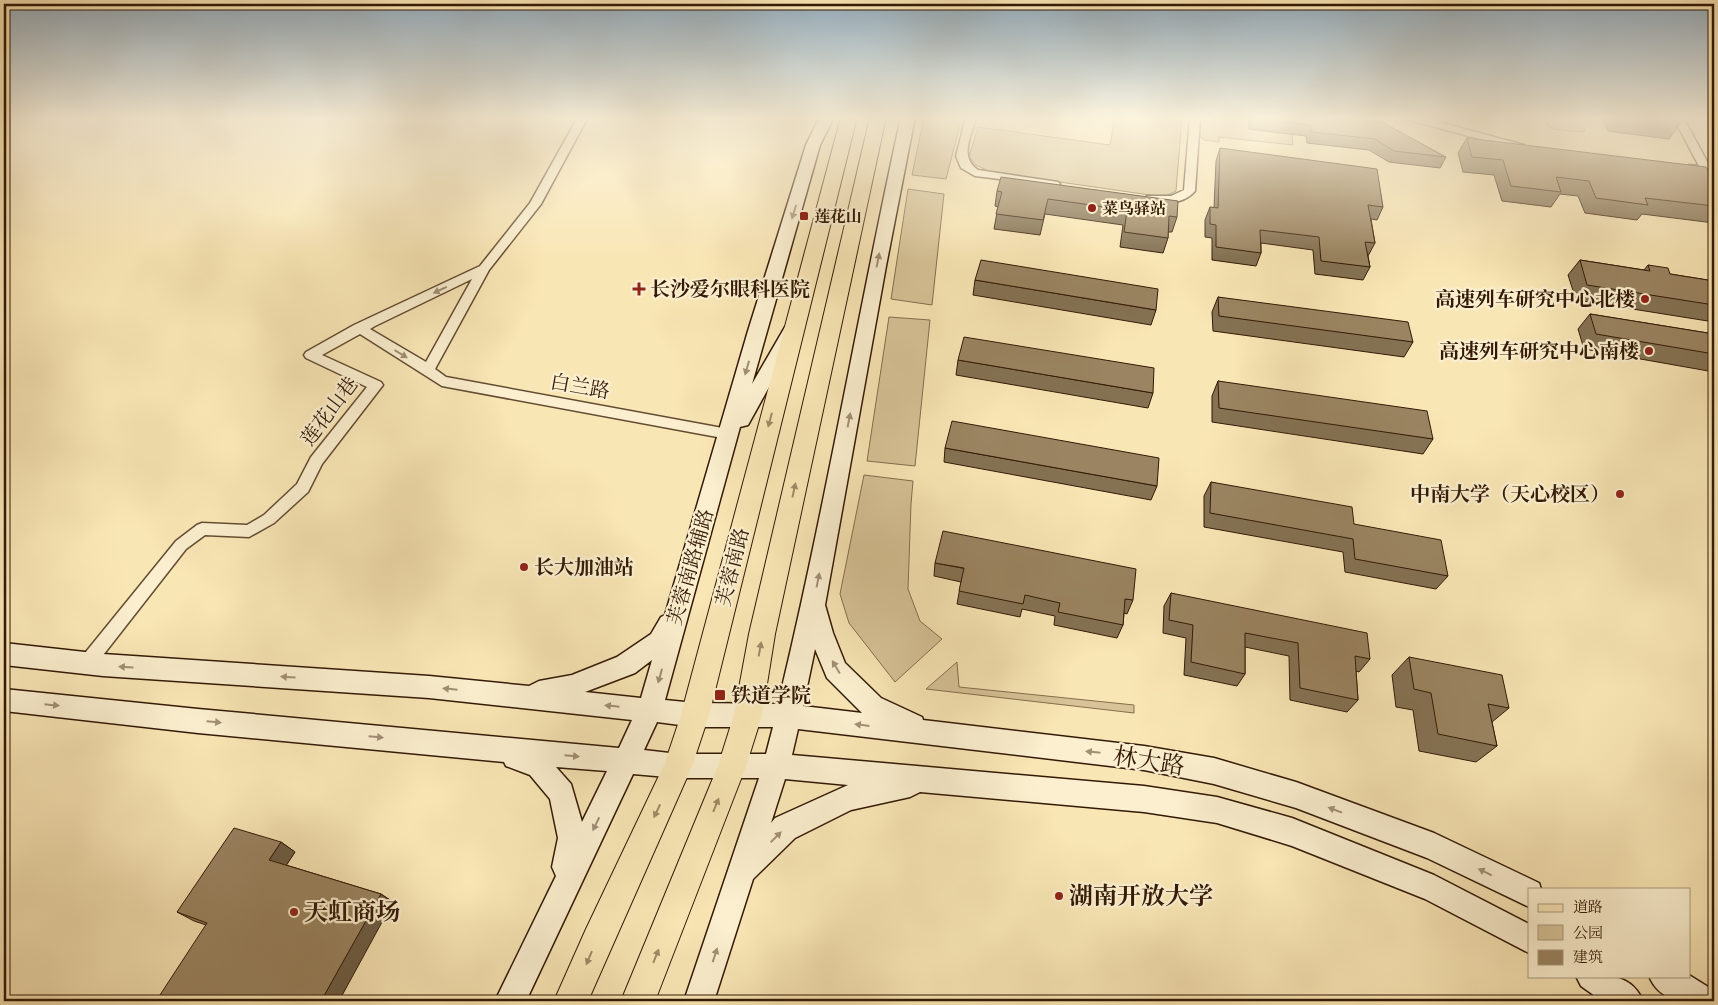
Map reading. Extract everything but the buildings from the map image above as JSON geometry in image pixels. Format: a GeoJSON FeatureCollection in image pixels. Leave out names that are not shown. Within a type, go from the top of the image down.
{"type":"FeatureCollection","features":[{"type":"Feature","properties":{"kind":"main road","name":"芙蓉南路"},"geometry":{"type":"LineString","coordinates":[[571,1001],[597,940],[678,766],[695,715],[836,164]]}},
{"type":"Feature","properties":{"kind":"main road"},"geometry":{"type":"LineString","coordinates":[[638,1001],[732,766],[748,715],[762,634],[867,164]]}},
{"type":"Feature","properties":{"kind":"street","name":"莲花山巷"},"geometry":{"type":"LineString","coordinates":[[87,663],[181,544],[202,529],[249,531],[269,519],[303,488],[316,461],[376,385],[311,355],[359,328],[484,269],[535,204],[558,164]]}},
{"type":"Feature","properties":{"kind":"street","name":"芙蓉南路辅路"},"geometry":{"type":"LineString","coordinates":[[510,1001],[650,710],[807,164]]}},
{"type":"Feature","properties":{"kind":"street"},"geometry":{"type":"LineString","coordinates":[[699,1001],[776,766],[788,716],[814,605],[877,266],[898,164]]}},
{"type":"Feature","properties":{"kind":"street"},"geometry":{"type":"LineString","coordinates":[[964,164],[975,173],[1062,185]]}},
{"type":"Feature","properties":{"kind":"street"},"geometry":{"type":"LineString","coordinates":[[1139,197],[1168,201],[1181,197],[1189,191],[1191,164]]}},
{"type":"Feature","properties":{"kind":"street"},"geometry":{"type":"LineString","coordinates":[[1678,167],[1711,171],[1714,184]]}},
{"type":"Feature","properties":{"kind":"street"},"geometry":{"type":"LineString","coordinates":[[428,370],[484,269]]}},
{"type":"Feature","properties":{"kind":"street"},"geometry":{"type":"LineString","coordinates":[[726,442],[795,324]]}},
{"type":"Feature","properties":{"kind":"street","name":"白兰路"},"geometry":{"type":"LineString","coordinates":[[359,328],[428,370],[442,381],[726,442]]}},
{"type":"Feature","properties":{"kind":"street"},"geometry":{"type":"LineString","coordinates":[[519,696],[572,686],[626,665],[659,641],[680,604]]}},
{"type":"Feature","properties":{"kind":"street"},"geometry":{"type":"LineString","coordinates":[[814,605],[821,633],[836,670],[872,706],[932,733]]}},
{"type":"Feature","properties":{"kind":"street","name":"林大路"},"geometry":{"type":"LineString","coordinates":[[4,654],[87,663],[429,686],[695,715],[788,716],[1144,758],[1214,771],[1296,795],[1434,847],[1528,893]]}},
{"type":"Feature","properties":{"kind":"street"},"geometry":{"type":"LineString","coordinates":[[4,700],[198,721],[678,766],[776,766],[1144,799],[1217,810],[1292,832],[1434,889],[1528,938]]}},
{"type":"Feature","properties":{"kind":"street"},"geometry":{"type":"LineString","coordinates":[[489,748],[539,766],[562,794],[572,838],[561,897]]}},
{"type":"Feature","properties":{"kind":"street"},"geometry":{"type":"LineString","coordinates":[[742,872],[785,828],[848,798],[930,780]]}},
{"type":"Feature","properties":{"kind":"street"},"geometry":{"type":"LineString","coordinates":[[1594,978],[1628,1001]]}},
{"type":"Feature","properties":{"kind":"street"},"geometry":{"type":"LineString","coordinates":[[1667,978],[1702,1001]]}},
{"type":"Feature","properties":{"kind":"green space"},"geometry":{"type":"Polygon","coordinates":[[[914,164],[950,164],[946,179],[912,175],[914,164]]]}},
{"type":"Feature","properties":{"kind":"green space"},"geometry":{"type":"Polygon","coordinates":[[[1178,164],[1176,191],[1164,197],[990,172],[976,165],[1178,164]]]}},
{"type":"Feature","properties":{"kind":"green space"},"geometry":{"type":"Polygon","coordinates":[[[908,189],[944,194],[932,305],[891,299],[908,189]]]}},
{"type":"Feature","properties":{"kind":"green space"},"geometry":{"type":"Polygon","coordinates":[[[889,317],[930,320],[915,466],[867,461],[889,317]]]}},
{"type":"Feature","properties":{"kind":"green space"},"geometry":{"type":"Polygon","coordinates":[[[864,475],[913,481],[908,589],[920,621],[942,639],[895,682],[849,623],[840,594],[864,475]]]}},
{"type":"Feature","properties":{"kind":"green space"},"geometry":{"type":"Polygon","coordinates":[[[957,662],[959,687],[1134,705],[1134,713],[926,689],[957,662]]]}},
{"type":"Feature","properties":{"kind":"place","name":"菜鸟驿站"},"geometry":{"type":"Point","coordinates":[1092,208]}},
{"type":"Feature","properties":{"kind":"place","name":"莲花山"},"geometry":{"type":"Point","coordinates":[804,216]}},
{"type":"Feature","properties":{"kind":"place","name":"长沙爱尔眼科医院"},"geometry":{"type":"Point","coordinates":[639,289]}},
{"type":"Feature","properties":{"kind":"place","name":"高速列车研究中心北楼"},"geometry":{"type":"Point","coordinates":[1645,299]}},
{"type":"Feature","properties":{"kind":"place","name":"高速列车研究中心南楼"},"geometry":{"type":"Point","coordinates":[1649,351]}},
{"type":"Feature","properties":{"kind":"place","name":"中南大学（天心校区）"},"geometry":{"type":"Point","coordinates":[1620,494]}},
{"type":"Feature","properties":{"kind":"place","name":"长大加油站"},"geometry":{"type":"Point","coordinates":[524,567]}},
{"type":"Feature","properties":{"kind":"place","name":"铁道学院"},"geometry":{"type":"Point","coordinates":[720,695]}},
{"type":"Feature","properties":{"kind":"place","name":"湖南开放大学"},"geometry":{"type":"Point","coordinates":[1059,896]}},
{"type":"Feature","properties":{"kind":"place","name":"天虹商场"},"geometry":{"type":"Point","coordinates":[294,912]}}]}
